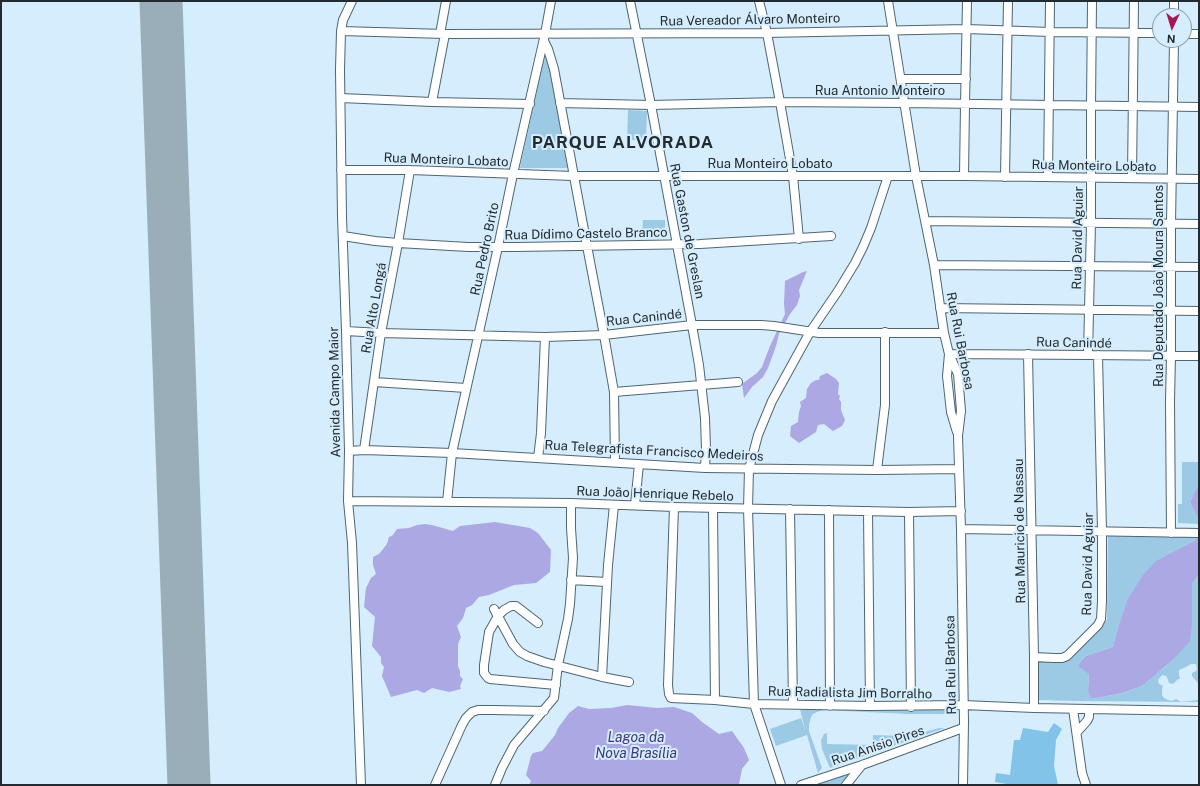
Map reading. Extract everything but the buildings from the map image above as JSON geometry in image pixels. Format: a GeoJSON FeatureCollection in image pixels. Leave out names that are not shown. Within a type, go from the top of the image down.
{"type":"FeatureCollection","features":[{"type":"Feature","properties":{"kind":"street","name":"Avenida Campo Maior"},"geometry":{"type":"LineString","coordinates":[[352,1],[343,20],[341,30],[340,98],[349,451],[348,500],[352,543],[361,785]]}},
{"type":"Feature","properties":{"kind":"street"},"geometry":{"type":"LineString","coordinates":[[432,102],[446,1]]}},
{"type":"Feature","properties":{"kind":"street","name":"Rua Pedro Brito"},"geometry":{"type":"LineString","coordinates":[[447,502],[452,453],[513,174],[530,104],[551,1]]}},
{"type":"Feature","properties":{"kind":"street","name":"Rua Gaston de Greslan"},"geometry":{"type":"LineString","coordinates":[[630,1],[678,245],[692,325],[705,418],[705,468]]}},
{"type":"Feature","properties":{"kind":"street"},"geometry":{"type":"LineString","coordinates":[[759,1],[767,33],[793,176],[799,239]]}},
{"type":"Feature","properties":{"kind":"street","name":"Rua Rui Barbosa"},"geometry":{"type":"LineString","coordinates":[[888,1],[894,30],[916,176],[934,265],[944,333],[949,354],[958,374],[961,411],[958,436],[961,511],[964,728],[963,785]]}},
{"type":"Feature","properties":{"kind":"street"},"geometry":{"type":"LineString","coordinates":[[964,176],[964,104],[966,79],[967,1]]}},
{"type":"Feature","properties":{"kind":"street"},"geometry":{"type":"LineString","coordinates":[[1005,177],[1008,1]]}},
{"type":"Feature","properties":{"kind":"street"},"geometry":{"type":"LineString","coordinates":[[1048,177],[1050,1]]}},
{"type":"Feature","properties":{"kind":"street","name":"Rua David Aguiar"},"geometry":{"type":"LineString","coordinates":[[1088,355],[1091,223],[1090,106],[1092,1]]}},
{"type":"Feature","properties":{"kind":"street"},"geometry":{"type":"LineString","coordinates":[[1132,178],[1134,1]]}},
{"type":"Feature","properties":{"kind":"street","name":"Rua Vereador Álvaro Monteiro"},"geometry":{"type":"LineString","coordinates":[[341,30],[544,37],[636,33],[767,33],[894,30],[1152,33]]}},
{"type":"Feature","properties":{"kind":"street"},"geometry":{"type":"LineString","coordinates":[[544,37],[550,56],[560,103],[614,392],[615,462]]}},
{"type":"Feature","properties":{"kind":"street","name":"Rua Deputado João Moura Santos"},"geometry":{"type":"LineString","coordinates":[[1171,533],[1171,179],[1174,48]]}},
{"type":"Feature","properties":{"kind":"street"},"geometry":{"type":"LineString","coordinates":[[901,79],[966,79]]}},
{"type":"Feature","properties":{"kind":"street"},"geometry":{"type":"LineString","coordinates":[[340,98],[530,104]]}},
{"type":"Feature","properties":{"kind":"street","name":"Rua Antonio Monteiro"},"geometry":{"type":"LineString","coordinates":[[560,103],[651,106],[780,102],[1006,104],[1199,108]]}},
{"type":"Feature","properties":{"kind":"street","name":"Rua Monteiro Lobato"},"geometry":{"type":"LineString","coordinates":[[341,170],[410,170],[573,176],[964,176],[1199,179]]}},
{"type":"Feature","properties":{"kind":"street","name":"Rua Alto Longá"},"geometry":{"type":"LineString","coordinates":[[364,450],[381,333],[410,170]]}},
{"type":"Feature","properties":{"kind":"street"},"geometry":{"type":"LineString","coordinates":[[781,785],[754,704],[748,509],[749,469],[758,435],[772,401],[810,332],[838,291],[861,252],[871,228],[888,176]]}},
{"type":"Feature","properties":{"kind":"street"},"geometry":{"type":"LineString","coordinates":[[926,221],[1199,224]]}},
{"type":"Feature","properties":{"kind":"street","name":"Rua Dídimo Castelo Branco"},"geometry":{"type":"LineString","coordinates":[[343,236],[398,243],[498,247],[678,245],[831,236]]}},
{"type":"Feature","properties":{"kind":"street"},"geometry":{"type":"LineString","coordinates":[[934,265],[1199,267]]}},
{"type":"Feature","properties":{"kind":"street"},"geometry":{"type":"LineString","coordinates":[[940,308],[1199,311]]}},
{"type":"Feature","properties":{"kind":"street","name":"Rua Canindé"},"geometry":{"type":"LineString","coordinates":[[346,331],[546,337],[604,335],[692,325],[774,326],[819,333],[944,333]]}},
{"type":"Feature","properties":{"kind":"street"},"geometry":{"type":"LineString","coordinates":[[877,470],[885,405],[885,332]]}},
{"type":"Feature","properties":{"kind":"street"},"geometry":{"type":"LineString","coordinates":[[538,458],[541,433],[546,337]]}},
{"type":"Feature","properties":{"kind":"street","name":"Rua Canindé"},"geometry":{"type":"LineString","coordinates":[[949,354],[1199,356]]}},
{"type":"Feature","properties":{"kind":"street","name":"Rua Mauricio de Nassau"},"geometry":{"type":"LineString","coordinates":[[1028,354],[1034,708]]}},
{"type":"Feature","properties":{"kind":"street","name":"Rua David Aguiar"},"geometry":{"type":"LineString","coordinates":[[1034,658],[1062,658],[1067,656],[1098,625],[1101,619],[1102,531],[1098,355]]}},
{"type":"Feature","properties":{"kind":"street"},"geometry":{"type":"LineString","coordinates":[[374,382],[466,388]]}},
{"type":"Feature","properties":{"kind":"street"},"geometry":{"type":"LineString","coordinates":[[614,392],[738,382]]}},
{"type":"Feature","properties":{"kind":"street","name":"Rua Telegrafista Francisco Medeiros"},"geometry":{"type":"LineString","coordinates":[[349,451],[364,450],[452,453],[705,468],[877,470],[959,469]]}},
{"type":"Feature","properties":{"kind":"street"},"geometry":{"type":"LineString","coordinates":[[635,505],[639,464]]}},
{"type":"Feature","properties":{"kind":"street","name":"Rua João Henrique Rebelo"},"geometry":{"type":"LineString","coordinates":[[348,500],[614,504],[674,507],[909,512],[961,511]]}},
{"type":"Feature","properties":{"kind":"street"},"geometry":{"type":"LineString","coordinates":[[495,785],[514,746],[554,698],[558,665],[568,619],[573,558],[571,504]]}},
{"type":"Feature","properties":{"kind":"street"},"geometry":{"type":"LineString","coordinates":[[602,677],[607,582],[614,504]]}},
{"type":"Feature","properties":{"kind":"street","name":"Rua Radialista Jim Borralho"},"geometry":{"type":"LineString","coordinates":[[674,507],[668,685],[670,697],[676,699],[714,700],[754,704],[912,707],[963,706],[1199,711]]}},
{"type":"Feature","properties":{"kind":"street"},"geometry":{"type":"LineString","coordinates":[[713,508],[714,700]]}},
{"type":"Feature","properties":{"kind":"street"},"geometry":{"type":"LineString","coordinates":[[790,509],[793,704]]}},
{"type":"Feature","properties":{"kind":"street"},"geometry":{"type":"LineString","coordinates":[[829,510],[830,706]]}},
{"type":"Feature","properties":{"kind":"street"},"geometry":{"type":"LineString","coordinates":[[868,511],[870,706]]}},
{"type":"Feature","properties":{"kind":"street"},"geometry":{"type":"LineString","coordinates":[[909,512],[912,707]]}},
{"type":"Feature","properties":{"kind":"street"},"geometry":{"type":"LineString","coordinates":[[961,529],[1197,533]]}},
{"type":"Feature","properties":{"kind":"street"},"geometry":{"type":"LineString","coordinates":[[571,580],[607,582]]}},
{"type":"Feature","properties":{"kind":"street"},"geometry":{"type":"LineString","coordinates":[[538,623],[514,606],[508,607],[496,613],[489,632],[484,669],[488,678],[556,685]]}},
{"type":"Feature","properties":{"kind":"street"},"geometry":{"type":"LineString","coordinates":[[496,613],[510,639],[520,652],[527,656],[602,677],[630,682]]}},
{"type":"Feature","properties":{"kind":"street"},"geometry":{"type":"LineString","coordinates":[[1074,709],[1082,773],[1086,785]]}},
{"type":"Feature","properties":{"kind":"street"},"geometry":{"type":"LineString","coordinates":[[1077,732],[1087,721],[1089,709]]}},
{"type":"Feature","properties":{"kind":"street"},"geometry":{"type":"LineString","coordinates":[[435,785],[462,725],[472,712],[478,710],[544,711]]}},
{"type":"Feature","properties":{"kind":"street","name":"Rua Anísio Pires"},"geometry":{"type":"LineString","coordinates":[[801,785],[862,765],[964,728]]}},
{"type":"Feature","properties":{"kind":"street"},"geometry":{"type":"LineString","coordinates":[[846,785],[862,765]]}},
{"type":"Feature","properties":{"kind":"shaded area"},"geometry":{"type":"Polygon","coordinates":[[[546,48],[570,168],[520,168],[546,48]]]}},
{"type":"Feature","properties":{"kind":"shaded area"},"geometry":{"type":"Polygon","coordinates":[[[628,110],[647,111],[646,140],[627,140],[628,110]]]}},
{"type":"Feature","properties":{"kind":"shaded area"},"geometry":{"type":"Polygon","coordinates":[[[643,220],[665,220],[665,234],[642,233],[643,220]]]}},
{"type":"Feature","properties":{"kind":"shaded area"},"geometry":{"type":"Polygon","coordinates":[[[1182,462],[1199,462],[1199,483],[1190,502],[1199,524],[1178,523],[1178,504],[1182,504],[1182,462]]]}},
{"type":"Feature","properties":{"kind":"shaded area"},"geometry":{"type":"Polygon","coordinates":[[[1108,534],[1197,535],[1196,540],[1157,560],[1118,628],[1113,647],[1086,656],[1089,674],[1088,691],[1091,699],[1124,693],[1142,686],[1174,659],[1192,623],[1192,584],[1199,574],[1199,688],[1198,683],[1192,676],[1192,673],[1197,669],[1196,664],[1191,664],[1179,670],[1180,679],[1173,684],[1169,683],[1166,676],[1162,675],[1158,680],[1159,684],[1163,686],[1162,695],[1164,698],[1172,701],[1176,699],[1181,702],[1039,700],[1039,660],[1065,661],[1078,651],[1107,620],[1108,534]]]}},
{"type":"Feature","properties":{"kind":"shaded area"},"geometry":{"type":"Polygon","coordinates":[[[1199,700],[1199,702],[1182,702],[1199,700]]]}},
{"type":"Feature","properties":{"kind":"shaded area"},"geometry":{"type":"Polygon","coordinates":[[[799,705],[956,706],[950,712],[944,714],[824,710],[817,712],[811,717],[809,731],[822,768],[818,773],[807,735],[776,746],[770,729],[801,718],[805,730],[799,705]]]}},
{"type":"Feature","properties":{"kind":"shaded area"},"geometry":{"type":"Polygon","coordinates":[[[1054,723],[1062,729],[1056,740],[1054,766],[1058,785],[1012,785],[995,782],[996,773],[1010,775],[1014,740],[1020,740],[1023,728],[1048,732],[1054,723]]]}},
{"type":"Feature","properties":{"kind":"shaded area"},"geometry":{"type":"Polygon","coordinates":[[[945,728],[830,768],[822,749],[821,740],[824,734],[827,733],[827,744],[873,745],[873,735],[905,736],[945,728]]]}},
{"type":"Feature","properties":{"kind":"shaded area"},"geometry":{"type":"Polygon","coordinates":[[[851,772],[841,785],[811,785],[851,772]]]}},
{"type":"Feature","properties":{"kind":"water"},"geometry":{"type":"Polygon","coordinates":[[[807,271],[799,290],[800,296],[797,305],[790,314],[779,334],[768,368],[763,377],[752,387],[744,398],[742,384],[757,373],[762,367],[785,314],[785,281],[807,271]]]}},
{"type":"Feature","properties":{"kind":"water"},"geometry":{"type":"Polygon","coordinates":[[[827,373],[839,383],[838,394],[840,396],[839,399],[841,402],[841,410],[845,420],[842,426],[833,431],[824,424],[818,425],[816,432],[799,443],[790,436],[791,426],[798,422],[801,406],[800,402],[806,398],[807,389],[811,383],[819,380],[820,376],[827,373]]]}},
{"type":"Feature","properties":{"kind":"water"},"geometry":{"type":"Polygon","coordinates":[[[1199,483],[1199,521],[1190,502],[1199,483]]]}},
{"type":"Feature","properties":{"kind":"water"},"geometry":{"type":"Polygon","coordinates":[[[495,522],[530,528],[538,533],[551,550],[550,572],[536,583],[514,585],[489,595],[479,597],[472,605],[466,608],[463,618],[457,626],[461,637],[458,644],[458,666],[460,676],[463,679],[460,686],[461,689],[449,692],[432,688],[424,693],[417,690],[391,697],[382,676],[384,667],[381,663],[381,657],[372,646],[375,617],[364,607],[366,588],[371,578],[376,574],[373,565],[373,557],[379,554],[387,544],[389,537],[393,535],[397,529],[425,524],[453,531],[460,526],[495,522]]]}},
{"type":"Feature","properties":{"kind":"water"},"geometry":{"type":"Polygon","coordinates":[[[1199,529],[1199,574],[1192,584],[1192,623],[1190,641],[1174,659],[1142,686],[1123,693],[1091,699],[1088,691],[1089,674],[1078,666],[1086,656],[1113,647],[1128,599],[1143,575],[1157,560],[1196,540],[1199,529]]]}},
{"type":"Feature","properties":{"kind":"water","name":"Lagoa da Nova Brasília"},"geometry":{"type":"Polygon","coordinates":[[[627,705],[657,708],[674,707],[692,713],[719,734],[732,731],[744,748],[749,760],[742,769],[739,784],[529,785],[531,781],[526,775],[531,756],[533,753],[542,751],[555,735],[558,728],[569,713],[578,706],[589,709],[611,708],[627,705]]]}},
{"type":"Feature","properties":{"kind":"runway"},"geometry":{"type":"LineString","coordinates":[[161,1],[189,785]]}},
{"type":"Feature","properties":{"kind":"district","name":"PARQUE ALVORADA"},"geometry":{"type":"Point","coordinates":[623,143]}}]}
